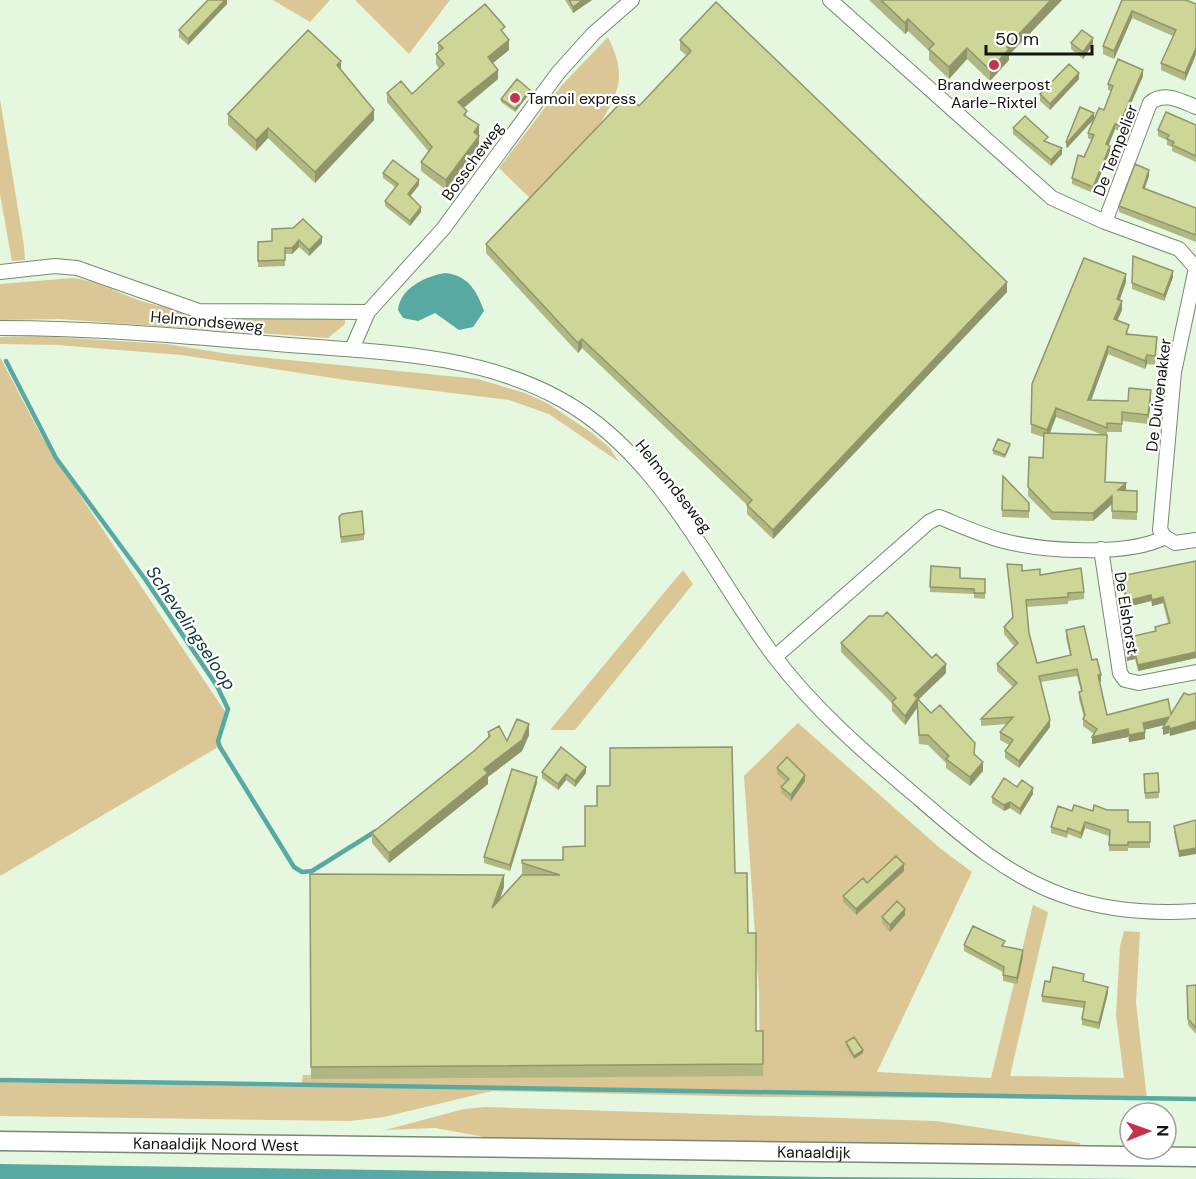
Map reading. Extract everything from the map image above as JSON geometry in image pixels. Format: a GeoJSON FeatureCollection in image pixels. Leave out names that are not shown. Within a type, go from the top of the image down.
{"type":"FeatureCollection","features":[{"type":"Feature","properties":{"kind":"main road","name":"Kanaaldijk Noord West"},"geometry":{"type":"LineString","coordinates":[[0,1141],[432,1147]]}},
{"type":"Feature","properties":{"kind":"main road","name":"Kanaaldijk"},"geometry":{"type":"LineString","coordinates":[[432,1147],[1196,1157]]}},
{"type":"Feature","properties":{"kind":"street","name":"Bosscheweg"},"geometry":{"type":"LineString","coordinates":[[352,349],[368,312],[444,230],[558,73],[593,34],[632,0]]}},
{"type":"Feature","properties":{"kind":"street","name":"De Duivenakker"},"geometry":{"type":"LineString","coordinates":[[830,0],[1052,198],[1105,222],[1179,249],[1196,268],[1174,372],[1160,530],[1165,537]]}},
{"type":"Feature","properties":{"kind":"street","name":"De Tempelier"},"geometry":{"type":"LineString","coordinates":[[1105,222],[1150,103],[1157,97],[1167,97],[1196,107]]}},
{"type":"Feature","properties":{"kind":"street","name":"Helmondseweg"},"geometry":{"type":"LineString","coordinates":[[0,273],[55,266],[77,268],[200,310],[368,312]]}},
{"type":"Feature","properties":{"kind":"street","name":"Helmondseweg"},"geometry":{"type":"LineString","coordinates":[[0,328],[136,332],[352,349],[480,367],[525,381],[566,402],[614,439],[644,469],[680,516],[775,657],[816,705],[865,753],[1000,865],[1060,895],[1098,906],[1157,913],[1196,911]]}},
{"type":"Feature","properties":{"kind":"street"},"geometry":{"type":"LineString","coordinates":[[775,657],[930,522],[939,517],[1001,540],[1042,547],[1101,549],[1151,545],[1165,537],[1175,543],[1196,540]]}},
{"type":"Feature","properties":{"kind":"street","name":"De Elshorst"},"geometry":{"type":"LineString","coordinates":[[1101,549],[1120,673],[1125,680],[1139,683],[1196,672]]}},
{"type":"Feature","properties":{"kind":"shaded area"},"geometry":{"type":"Polygon","coordinates":[[[273,0],[330,0],[310,22],[273,0]]]}},
{"type":"Feature","properties":{"kind":"shaded area"},"geometry":{"type":"Polygon","coordinates":[[[355,0],[450,0],[409,54],[355,0]]]}},
{"type":"Feature","properties":{"kind":"shaded area"},"geometry":{"type":"Polygon","coordinates":[[[608,37],[618,65],[619,76],[616,91],[587,144],[538,206],[499,168],[562,85],[608,37]]]}},
{"type":"Feature","properties":{"kind":"shaded area"},"geometry":{"type":"Polygon","coordinates":[[[0,99],[25,260],[12,261],[0,194],[0,99]]]}},
{"type":"Feature","properties":{"kind":"shaded area"},"geometry":{"type":"Polygon","coordinates":[[[73,278],[94,282],[138,300],[171,309],[244,318],[341,317],[345,318],[345,324],[328,338],[59,319],[0,320],[0,284],[73,278]]]}},
{"type":"Feature","properties":{"kind":"shaded area"},"geometry":{"type":"Polygon","coordinates":[[[39,336],[166,344],[229,354],[478,379],[525,393],[547,403],[592,433],[609,447],[619,462],[549,414],[509,400],[346,380],[181,355],[57,345],[0,344],[0,337],[39,336]]]}},
{"type":"Feature","properties":{"kind":"shaded area"},"geometry":{"type":"Polygon","coordinates":[[[0,357],[42,437],[226,713],[218,747],[0,876],[0,357]]]}},
{"type":"Feature","properties":{"kind":"shaded area"},"geometry":{"type":"Polygon","coordinates":[[[683,570],[693,584],[575,730],[550,730],[683,570]]]}},
{"type":"Feature","properties":{"kind":"shaded area"},"geometry":{"type":"Polygon","coordinates":[[[798,723],[941,849],[972,872],[877,1072],[991,1078],[1033,905],[1048,912],[1010,1076],[1124,1078],[1116,1015],[1120,946],[1124,931],[1140,932],[1136,1003],[1147,1099],[767,1097],[492,1091],[384,1117],[350,1121],[0,1116],[0,1082],[301,1087],[303,1075],[760,1075],[759,992],[744,776],[798,723]]]}},
{"type":"Feature","properties":{"kind":"shaded area"},"geometry":{"type":"Polygon","coordinates":[[[486,1107],[936,1121],[1080,1143],[1079,1150],[501,1140],[435,1128],[385,1130],[464,1109],[486,1107]]]}},
{"type":"Feature","properties":{"kind":"water"},"geometry":{"type":"Polygon","coordinates":[[[445,273],[460,277],[475,291],[484,311],[473,327],[459,330],[435,313],[418,321],[403,318],[398,310],[400,302],[409,289],[422,280],[445,273]]]}},
{"type":"Feature","properties":{"kind":"water"},"geometry":{"type":"Polygon","coordinates":[[[0,1164],[824,1177],[1142,1179],[0,1179],[0,1164]]]}},
{"type":"Feature","properties":{"kind":"building"},"geometry":{"type":"Polygon","coordinates":[[[208,0],[225,0],[188,39],[179,30],[208,0]]]}},
{"type":"Feature","properties":{"kind":"building"},"geometry":{"type":"Polygon","coordinates":[[[569,0],[583,0],[573,7],[569,0]]]}},
{"type":"Feature","properties":{"kind":"building"},"geometry":{"type":"Polygon","coordinates":[[[881,0],[1051,0],[1007,47],[1009,49],[990,70],[967,48],[949,67],[929,49],[934,44],[908,19],[905,23],[881,0]]]}},
{"type":"Feature","properties":{"kind":"building"},"geometry":{"type":"Polygon","coordinates":[[[1122,0],[1186,0],[1196,4],[1196,48],[1185,73],[1161,63],[1176,30],[1132,11],[1114,51],[1103,46],[1122,0]]]}},
{"type":"Feature","properties":{"kind":"building"},"geometry":{"type":"Polygon","coordinates":[[[716,2],[1007,282],[773,530],[747,505],[752,500],[582,339],[578,343],[486,244],[628,95],[639,106],[691,51],[680,40],[716,2]]]}},
{"type":"Feature","properties":{"kind":"building"},"geometry":{"type":"Polygon","coordinates":[[[485,4],[505,27],[501,30],[509,40],[488,57],[498,70],[458,102],[467,111],[464,115],[479,125],[474,132],[479,136],[446,180],[421,162],[432,147],[387,93],[401,81],[412,94],[444,64],[436,54],[443,48],[438,43],[485,4]]]}},
{"type":"Feature","properties":{"kind":"building"},"geometry":{"type":"Polygon","coordinates":[[[308,30],[341,61],[337,65],[374,110],[315,172],[268,128],[256,140],[228,114],[308,30]]]}},
{"type":"Feature","properties":{"kind":"building"},"geometry":{"type":"Polygon","coordinates":[[[1082,30],[1093,38],[1083,52],[1071,43],[1082,30]]]}},
{"type":"Feature","properties":{"kind":"building"},"geometry":{"type":"Polygon","coordinates":[[[1118,59],[1143,70],[1119,125],[1115,124],[1106,144],[1110,146],[1093,187],[1072,178],[1078,155],[1084,157],[1094,135],[1088,133],[1099,108],[1104,110],[1113,86],[1108,84],[1118,59]]]}},
{"type":"Feature","properties":{"kind":"building"},"geometry":{"type":"Polygon","coordinates":[[[1069,64],[1079,73],[1050,104],[1040,94],[1069,64]]]}},
{"type":"Feature","properties":{"kind":"building"},"geometry":{"type":"Polygon","coordinates":[[[517,79],[530,90],[515,109],[501,99],[517,79]]]}},
{"type":"Feature","properties":{"kind":"building"},"geometry":{"type":"Polygon","coordinates":[[[1080,107],[1094,113],[1067,143],[1066,142],[1080,107]]]}},
{"type":"Feature","properties":{"kind":"building"},"geometry":{"type":"Polygon","coordinates":[[[1166,112],[1196,125],[1196,156],[1172,145],[1174,142],[1167,139],[1169,135],[1158,130],[1166,112]]]}},
{"type":"Feature","properties":{"kind":"building"},"geometry":{"type":"Polygon","coordinates":[[[1025,116],[1048,137],[1044,141],[1062,148],[1051,160],[1013,128],[1025,116]]]}},
{"type":"Feature","properties":{"kind":"building"},"geometry":{"type":"Polygon","coordinates":[[[393,160],[419,180],[408,194],[421,207],[410,221],[385,201],[398,184],[383,173],[393,160]]]}},
{"type":"Feature","properties":{"kind":"building"},"geometry":{"type":"Polygon","coordinates":[[[1135,164],[1149,170],[1143,188],[1196,208],[1196,235],[1119,206],[1135,164]]]}},
{"type":"Feature","properties":{"kind":"building"},"geometry":{"type":"Polygon","coordinates":[[[303,219],[322,237],[309,250],[299,240],[292,248],[285,248],[285,260],[258,261],[258,242],[272,241],[272,229],[293,228],[303,219]]]}},
{"type":"Feature","properties":{"kind":"building"},"geometry":{"type":"Polygon","coordinates":[[[1133,256],[1173,271],[1164,295],[1132,283],[1133,256]]]}},
{"type":"Feature","properties":{"kind":"building"},"geometry":{"type":"Polygon","coordinates":[[[1084,258],[1126,274],[1117,299],[1122,301],[1114,319],[1129,325],[1126,334],[1157,337],[1155,356],[1147,355],[1145,361],[1108,346],[1088,400],[1128,401],[1129,388],[1151,390],[1148,415],[1122,412],[1122,424],[1107,423],[1107,428],[1056,408],[1047,430],[1031,424],[1032,384],[1084,258]]]}},
{"type":"Feature","properties":{"kind":"building"},"geometry":{"type":"Polygon","coordinates":[[[1044,433],[1107,435],[1105,482],[1126,483],[1118,490],[1137,491],[1137,512],[1112,511],[1112,496],[1093,513],[1052,512],[1028,487],[1029,457],[1043,458],[1044,433]]]}},
{"type":"Feature","properties":{"kind":"building"},"geometry":{"type":"Polygon","coordinates":[[[998,439],[1010,444],[1005,455],[993,450],[998,439]]]}},
{"type":"Feature","properties":{"kind":"building"},"geometry":{"type":"Polygon","coordinates":[[[1003,476],[1029,503],[1029,511],[1002,510],[1003,476]]]}},
{"type":"Feature","properties":{"kind":"building"},"geometry":{"type":"Polygon","coordinates":[[[362,511],[364,534],[341,537],[339,517],[342,514],[362,511]]]}},
{"type":"Feature","properties":{"kind":"building"},"geometry":{"type":"Polygon","coordinates":[[[1196,561],[1196,652],[1138,665],[1135,653],[1127,655],[1125,638],[1156,631],[1155,627],[1170,623],[1163,597],[1152,600],[1151,595],[1127,601],[1121,576],[1196,561]]]}},
{"type":"Feature","properties":{"kind":"building"},"geometry":{"type":"Polygon","coordinates":[[[1007,564],[1022,565],[1022,571],[1040,569],[1040,575],[1081,568],[1084,592],[1068,593],[1068,597],[1026,600],[1029,633],[1037,663],[1071,655],[1066,630],[1084,626],[1092,660],[1097,659],[1101,675],[1098,675],[1107,715],[1168,699],[1171,714],[1184,693],[1189,695],[1196,693],[1196,721],[1170,729],[1169,726],[1163,728],[1169,717],[1143,723],[1145,732],[1129,735],[1128,729],[1092,737],[1097,729],[1083,719],[1085,715],[1079,692],[1082,691],[1077,669],[1039,676],[1050,720],[1019,761],[1005,751],[1013,740],[1000,732],[1013,717],[981,719],[1017,683],[997,664],[1018,643],[1004,627],[1013,617],[1007,564]]]}},
{"type":"Feature","properties":{"kind":"building"},"geometry":{"type":"Polygon","coordinates":[[[931,566],[960,568],[960,578],[985,579],[985,593],[974,593],[974,589],[930,587],[931,566]]]}},
{"type":"Feature","properties":{"kind":"building"},"geometry":{"type":"Polygon","coordinates":[[[887,612],[932,658],[936,654],[946,664],[914,695],[931,713],[940,705],[975,743],[974,754],[983,762],[970,777],[946,759],[949,756],[928,735],[919,735],[917,699],[905,716],[892,702],[896,698],[841,643],[869,616],[883,616],[887,612]]]}},
{"type":"Feature","properties":{"kind":"building"},"geometry":{"type":"Polygon","coordinates":[[[517,719],[529,724],[522,740],[484,769],[488,773],[389,853],[372,833],[474,751],[490,736],[488,732],[499,726],[507,741],[517,719]]]}},
{"type":"Feature","properties":{"kind":"building"},"geometry":{"type":"Polygon","coordinates":[[[561,747],[586,767],[575,781],[566,774],[558,784],[542,772],[561,747]]]}},
{"type":"Feature","properties":{"kind":"building"},"geometry":{"type":"Polygon","coordinates":[[[732,747],[735,873],[747,873],[748,933],[756,933],[756,1031],[763,1031],[763,1064],[311,1067],[310,874],[504,875],[492,908],[522,875],[560,875],[522,863],[522,860],[563,860],[563,847],[585,846],[585,806],[597,806],[597,786],[610,786],[610,748],[732,747]]]}},
{"type":"Feature","properties":{"kind":"building"},"geometry":{"type":"Polygon","coordinates":[[[787,757],[805,775],[791,795],[781,787],[789,779],[777,768],[787,757]]]}},
{"type":"Feature","properties":{"kind":"building"},"geometry":{"type":"Polygon","coordinates":[[[512,769],[537,777],[510,865],[484,857],[512,769]]]}},
{"type":"Feature","properties":{"kind":"building"},"geometry":{"type":"Polygon","coordinates":[[[1158,773],[1159,792],[1145,793],[1144,774],[1158,773]]]}},
{"type":"Feature","properties":{"kind":"building"},"geometry":{"type":"Polygon","coordinates":[[[1004,778],[1017,787],[1022,780],[1033,788],[1020,809],[1010,802],[1004,805],[992,797],[1004,778]]]}},
{"type":"Feature","properties":{"kind":"building"},"geometry":{"type":"Polygon","coordinates":[[[1074,805],[1093,811],[1094,805],[1107,810],[1128,810],[1128,822],[1150,822],[1150,842],[1109,845],[1110,830],[1085,822],[1081,833],[1068,828],[1067,832],[1051,827],[1058,806],[1072,811],[1074,805]]]}},
{"type":"Feature","properties":{"kind":"building"},"geometry":{"type":"Polygon","coordinates":[[[1196,820],[1196,848],[1179,851],[1174,826],[1196,820]]]}},
{"type":"Feature","properties":{"kind":"building"},"geometry":{"type":"Polygon","coordinates":[[[896,856],[904,864],[856,909],[843,896],[863,878],[867,883],[896,856]]]}},
{"type":"Feature","properties":{"kind":"building"},"geometry":{"type":"Polygon","coordinates":[[[897,901],[905,909],[890,925],[882,917],[897,901]]]}},
{"type":"Feature","properties":{"kind":"building"},"geometry":{"type":"Polygon","coordinates":[[[973,926],[1005,941],[1002,946],[1023,950],[1017,978],[1003,975],[1004,967],[964,945],[973,926]]]}},
{"type":"Feature","properties":{"kind":"building"},"geometry":{"type":"Polygon","coordinates":[[[1053,967],[1084,974],[1083,981],[1108,987],[1099,1023],[1082,1019],[1085,1002],[1042,996],[1045,981],[1050,982],[1053,967]]]}},
{"type":"Feature","properties":{"kind":"building"},"geometry":{"type":"Polygon","coordinates":[[[1196,985],[1196,1028],[1188,1019],[1187,986],[1196,985]]]}},
{"type":"Feature","properties":{"kind":"building"},"geometry":{"type":"Polygon","coordinates":[[[854,1037],[863,1050],[854,1056],[846,1042],[854,1037]]]}},
{"type":"Feature","properties":{"kind":"waterway","name":"Schevelingseloop"},"geometry":{"type":"LineString","coordinates":[[6,361],[56,458],[145,579],[217,686],[228,709],[218,741],[220,747],[294,867],[302,872],[312,871],[376,831]]}},
{"type":"Feature","properties":{"kind":"waterway"},"geometry":{"type":"LineString","coordinates":[[0,1080],[1196,1099]]}},
{"type":"Feature","properties":{"kind":"place","name":"Brandweerpost Aarle-Rixtel"},"geometry":{"type":"Point","coordinates":[994,65]}},
{"type":"Feature","properties":{"kind":"place","name":"Tamoil express"},"geometry":{"type":"Point","coordinates":[515,98]}}]}
